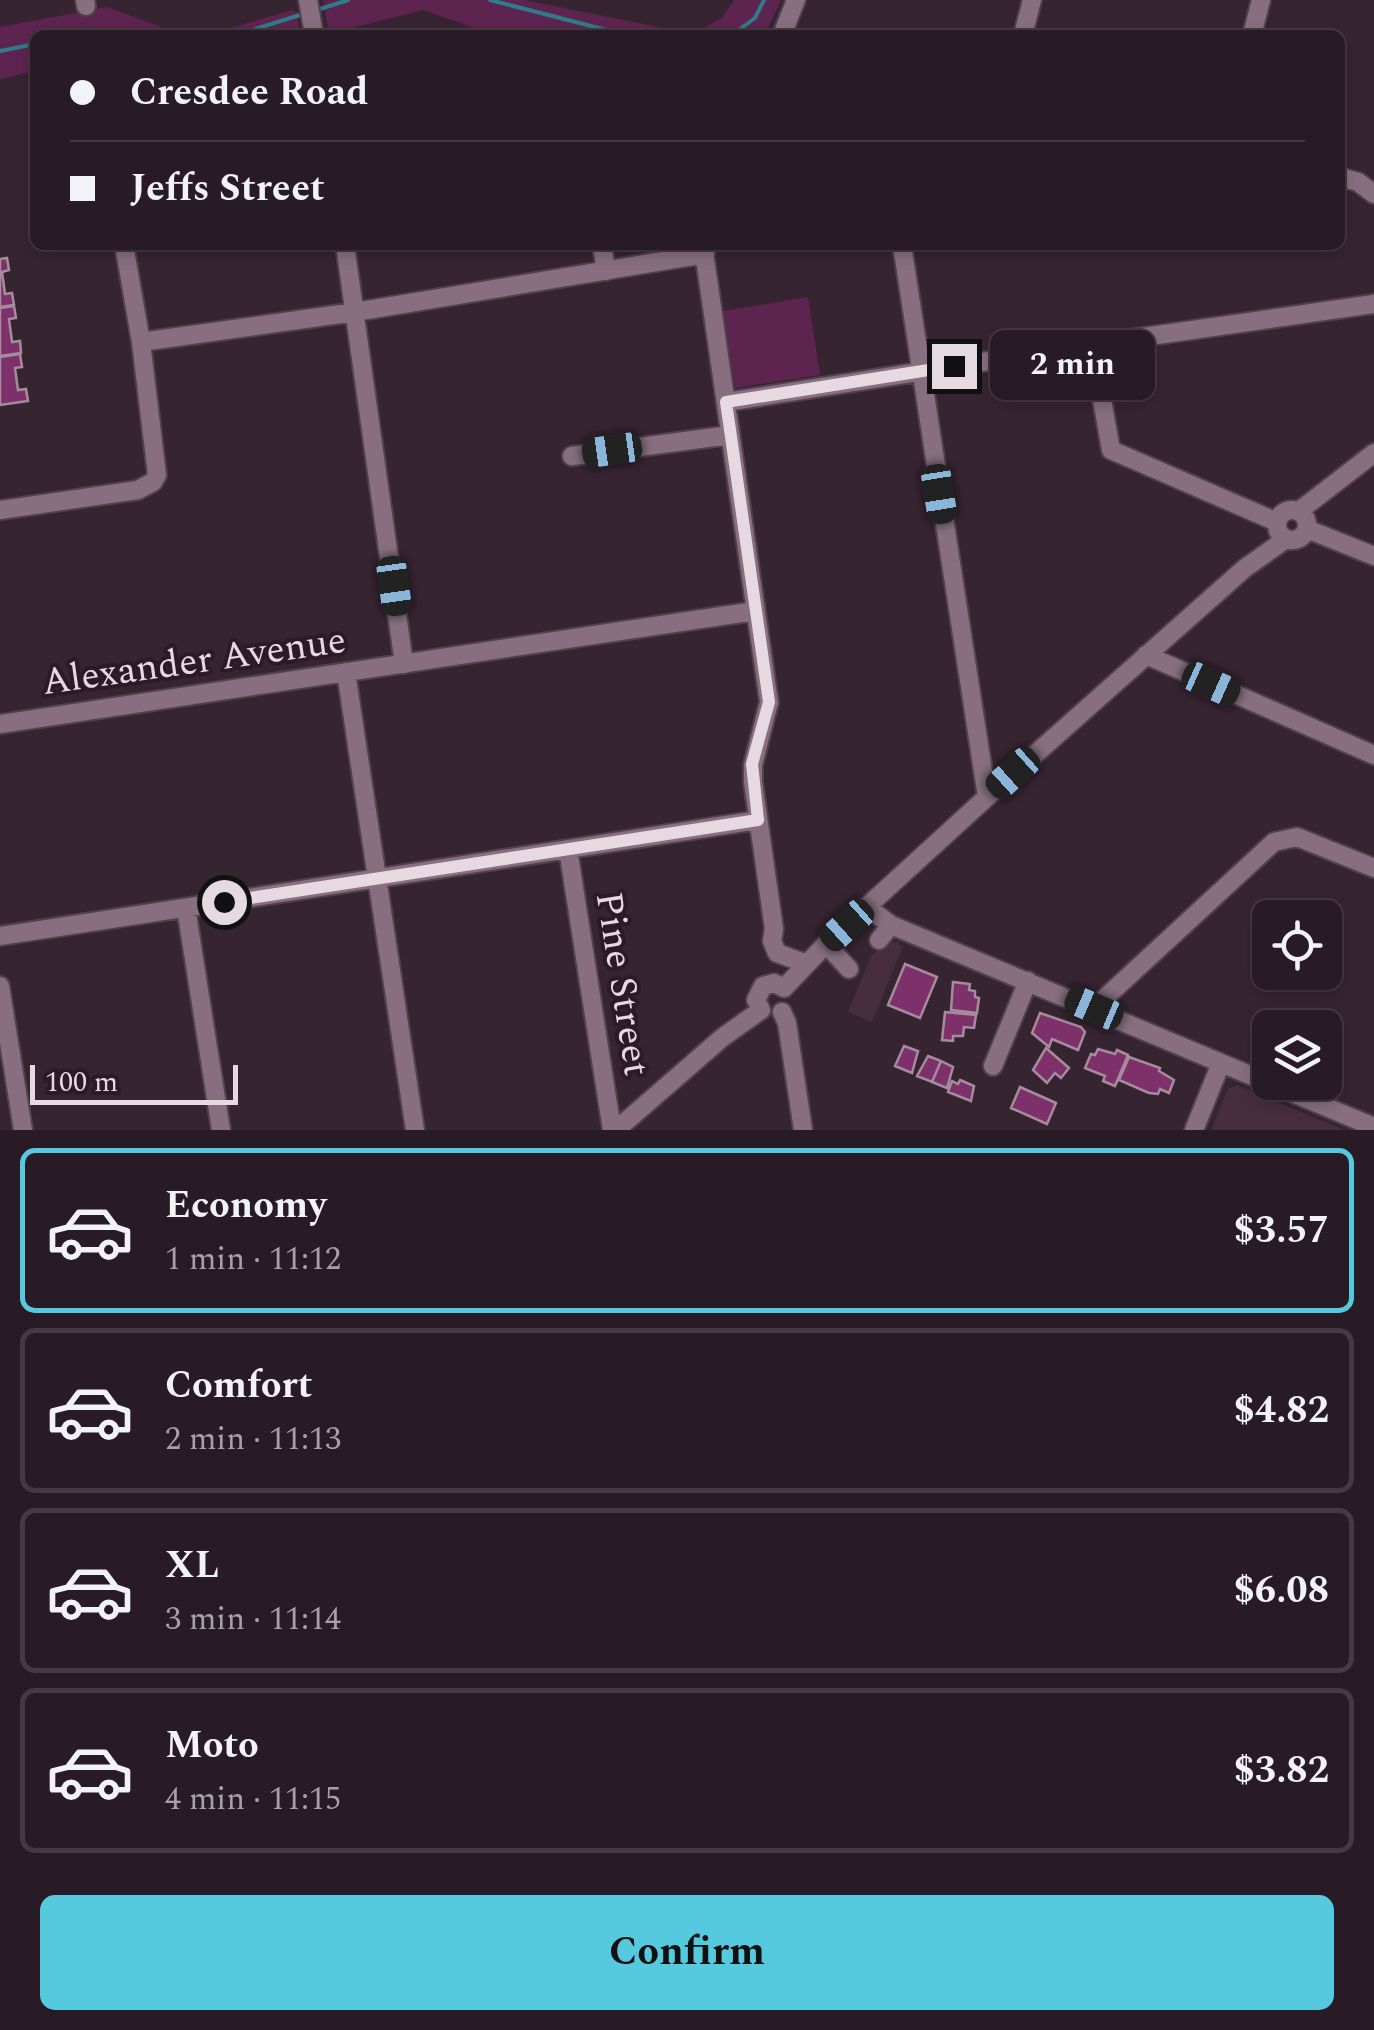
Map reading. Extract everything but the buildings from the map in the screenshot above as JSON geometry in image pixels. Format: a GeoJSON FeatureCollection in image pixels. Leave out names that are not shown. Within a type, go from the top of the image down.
{"type":"FeatureCollection","features":[{"type":"Feature","properties":{"kind":"street"},"geometry":{"type":"LineString","coordinates":[[308,0],[313,30]]}},
{"type":"Feature","properties":{"kind":"street"},"geometry":{"type":"LineString","coordinates":[[784,30],[796,0]]}},
{"type":"Feature","properties":{"kind":"street"},"geometry":{"type":"LineString","coordinates":[[1024,30],[1032,0]]}},
{"type":"Feature","properties":{"kind":"street"},"geometry":{"type":"LineString","coordinates":[[1253,30],[1261,0]]}},
{"type":"Feature","properties":{"kind":"street"},"geometry":{"type":"LineString","coordinates":[[1345,178],[1374,194]]}},
{"type":"Feature","properties":{"kind":"street"},"geometry":{"type":"LineString","coordinates":[[0,510],[138,490],[153,482],[157,467],[125,250]]}},
{"type":"Feature","properties":{"kind":"street"},"geometry":{"type":"LineString","coordinates":[[346,250],[404,664]]}},
{"type":"Feature","properties":{"kind":"street"},"geometry":{"type":"LineString","coordinates":[[603,250],[606,271]]}},
{"type":"Feature","properties":{"kind":"street"},"geometry":{"type":"LineString","coordinates":[[141,342],[356,312],[606,271],[704,250],[769,702],[752,764],[773,946],[778,953],[806,964]]}},
{"type":"Feature","properties":{"kind":"street"},"geometry":{"type":"LineString","coordinates":[[903,250],[987,797]]}},
{"type":"Feature","properties":{"kind":"street"},"geometry":{"type":"LineString","coordinates":[[726,402],[1374,304]]}},
{"type":"Feature","properties":{"kind":"street"},"geometry":{"type":"LineString","coordinates":[[1092,344],[1111,450],[1296,540],[1304,522],[1344,478],[1374,453]]}},
{"type":"Feature","properties":{"kind":"street"},"geometry":{"type":"LineString","coordinates":[[572,456],[730,435]]}},
{"type":"Feature","properties":{"kind":"street"},"geometry":{"type":"LineString","coordinates":[[784,988],[867,906],[1245,568],[1280,529],[1284,512],[1374,556]]}},
{"type":"Feature","properties":{"kind":"street","name":"Alexander Avenue"},"geometry":{"type":"LineString","coordinates":[[0,724],[754,611]]}},
{"type":"Feature","properties":{"kind":"street"},"geometry":{"type":"LineString","coordinates":[[1146,655],[1374,755]]}},
{"type":"Feature","properties":{"kind":"street"},"geometry":{"type":"LineString","coordinates":[[346,672],[416,1130]]}},
{"type":"Feature","properties":{"kind":"street"},"geometry":{"type":"LineString","coordinates":[[0,936],[758,820]]}},
{"type":"Feature","properties":{"kind":"street"},"geometry":{"type":"LineString","coordinates":[[1094,1008],[1274,842],[1297,837],[1374,868]]}},
{"type":"Feature","properties":{"kind":"street","name":"Pine Street"},"geometry":{"type":"LineString","coordinates":[[568,849],[614,1130]]}},
{"type":"Feature","properties":{"kind":"street"},"geometry":{"type":"LineString","coordinates":[[867,906],[892,925],[1374,1127]]}},
{"type":"Feature","properties":{"kind":"street"},"geometry":{"type":"LineString","coordinates":[[186,908],[221,1130]]}},
{"type":"Feature","properties":{"kind":"street"},"geometry":{"type":"LineString","coordinates":[[879,940],[892,925]]}},
{"type":"Feature","properties":{"kind":"street"},"geometry":{"type":"LineString","coordinates":[[826,944],[850,969]]}},
{"type":"Feature","properties":{"kind":"street"},"geometry":{"type":"LineString","coordinates":[[993,1066],[1028,981]]}},
{"type":"Feature","properties":{"kind":"street"},"geometry":{"type":"LineString","coordinates":[[774,983],[784,988],[788,1004],[782,1012],[771,1015],[761,1010],[756,1000],[763,986],[774,983]]}},
{"type":"Feature","properties":{"kind":"street"},"geometry":{"type":"LineString","coordinates":[[0,986],[23,1130]]}},
{"type":"Feature","properties":{"kind":"street"},"geometry":{"type":"LineString","coordinates":[[614,1130],[723,1037],[761,1010]]}},
{"type":"Feature","properties":{"kind":"street"},"geometry":{"type":"LineString","coordinates":[[782,1012],[803,1130]]}},
{"type":"Feature","properties":{"kind":"street"},"geometry":{"type":"LineString","coordinates":[[1194,1130],[1220,1063]]}},
{"type":"Feature","properties":{"kind":"shaded area"},"geometry":{"type":"Polygon","coordinates":[[[323,0],[524,0],[673,30],[480,30],[423,10],[345,30],[328,30],[323,0]]]}},
{"type":"Feature","properties":{"kind":"shaded area"},"geometry":{"type":"Polygon","coordinates":[[[734,0],[781,0],[767,30],[700,30],[722,18],[734,0]]]}},
{"type":"Feature","properties":{"kind":"shaded area"},"geometry":{"type":"Polygon","coordinates":[[[107,7],[169,30],[30,30],[30,72],[0,79],[0,27],[107,7]]]}},
{"type":"Feature","properties":{"kind":"shaded area"},"geometry":{"type":"Polygon","coordinates":[[[293,10],[297,12],[299,30],[223,30],[293,10]]]}},
{"type":"Feature","properties":{"kind":"shaded area"},"geometry":{"type":"Polygon","coordinates":[[[808,297],[820,375],[735,388],[723,311],[808,297]]]}},
{"type":"Feature","properties":{"kind":"shaded area"},"geometry":{"type":"Polygon","coordinates":[[[900,941],[903,946],[872,1022],[848,1012],[871,956],[886,943],[900,941]]]}},
{"type":"Feature","properties":{"kind":"shaded area"},"geometry":{"type":"Polygon","coordinates":[[[1237,1085],[1252,1091],[1252,1100],[1273,1100],[1344,1130],[1211,1130],[1228,1089],[1237,1085]]]}},
{"type":"Feature","properties":{"kind":"waterway"},"geometry":{"type":"LineString","coordinates":[[317,10],[348,0]]}},
{"type":"Feature","properties":{"kind":"waterway"},"geometry":{"type":"LineString","coordinates":[[490,0],[607,30]]}},
{"type":"Feature","properties":{"kind":"waterway"},"geometry":{"type":"LineString","coordinates":[[739,30],[755,18],[764,0]]}},
{"type":"Feature","properties":{"kind":"waterway"},"geometry":{"type":"LineString","coordinates":[[252,30],[303,14]]}},
{"type":"Feature","properties":{"kind":"waterway"},"geometry":{"type":"LineString","coordinates":[[0,51],[30,45]]}},
{"type":"Feature","properties":{"kind":"route"},"geometry":{"type":"LineString","coordinates":[[224,902],[758,820],[752,764],[769,702],[726,402],[954,366]]}}]}
